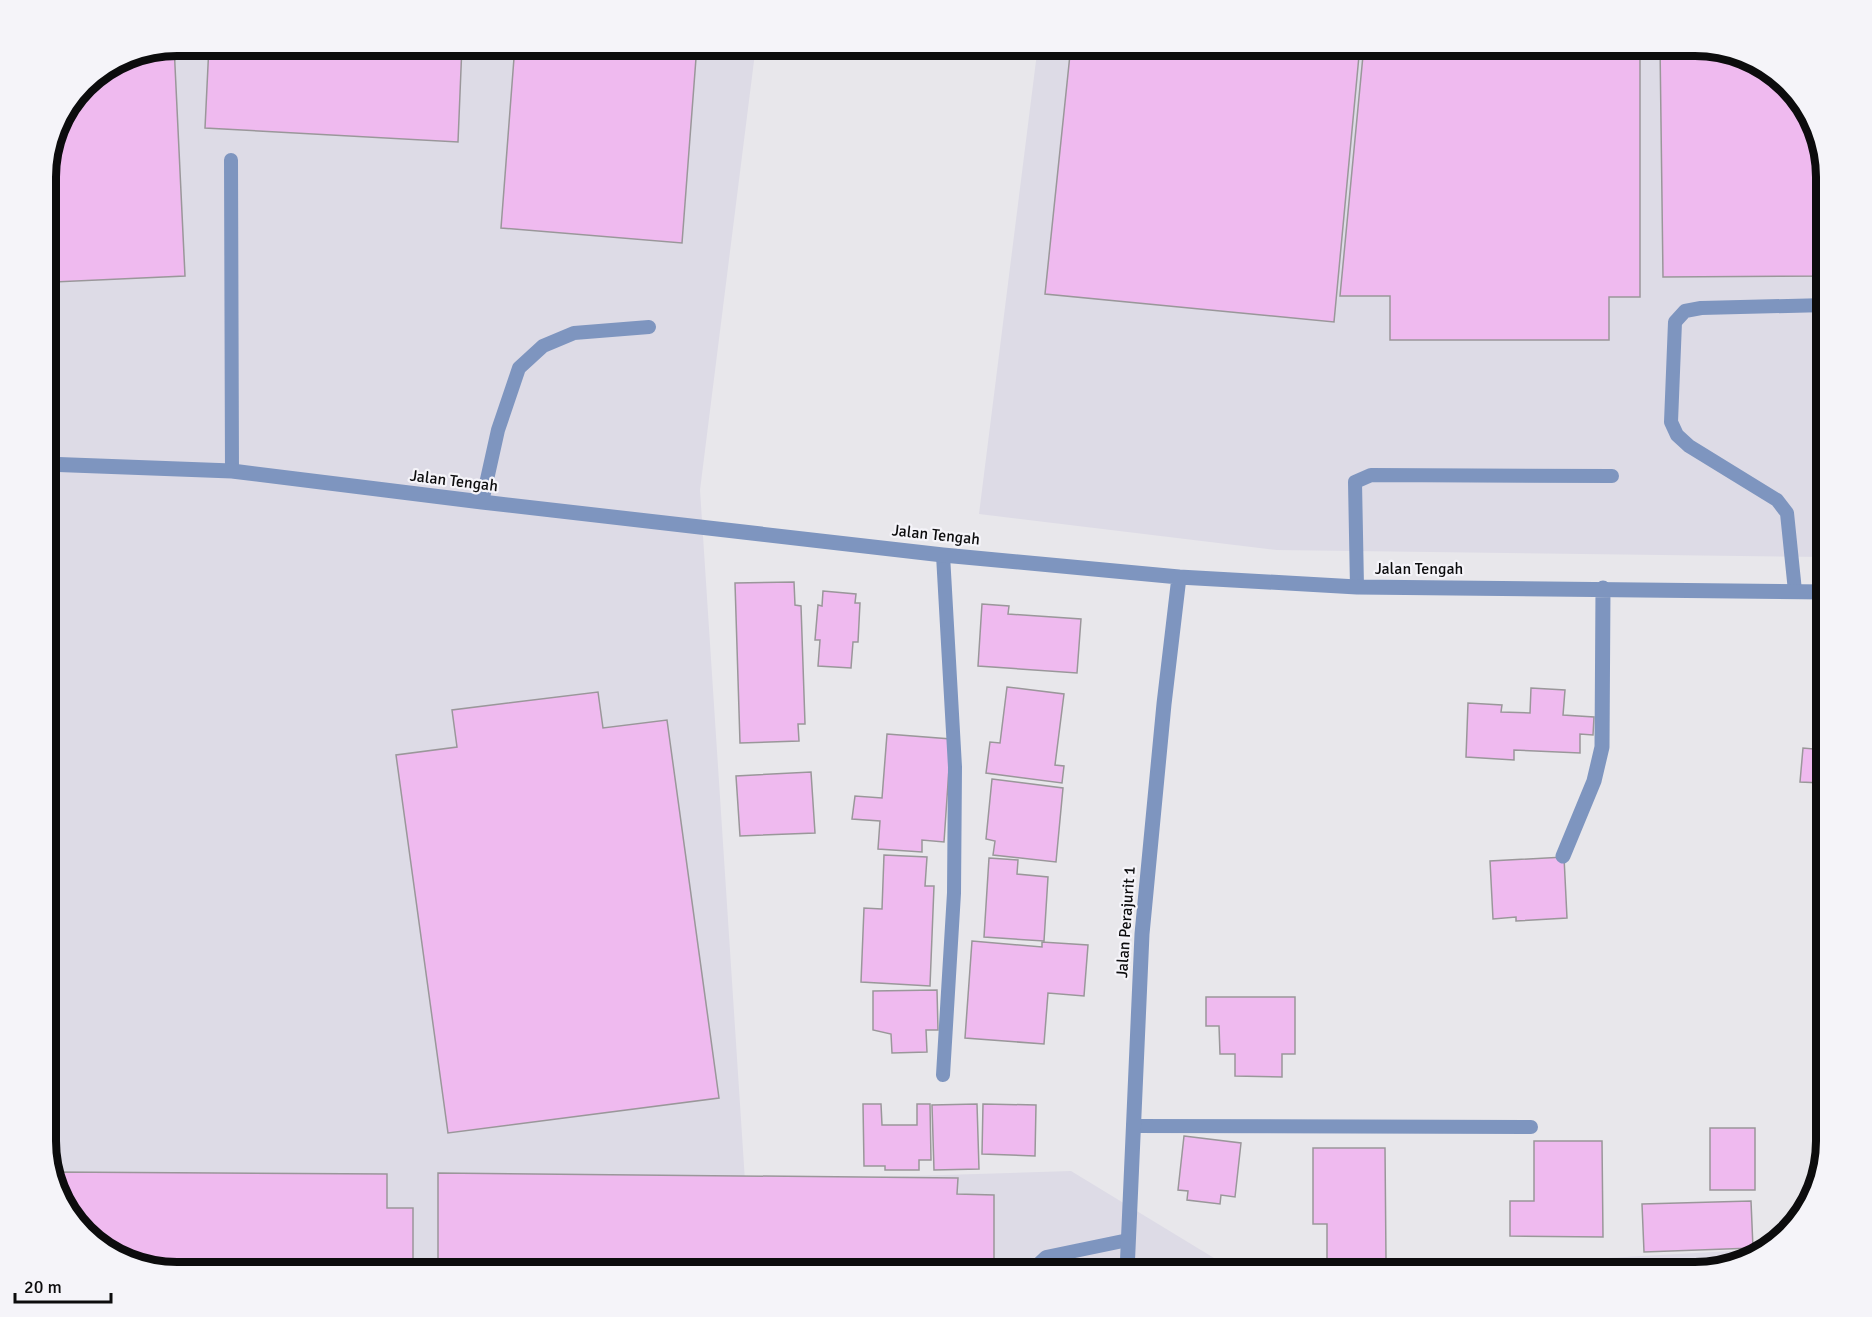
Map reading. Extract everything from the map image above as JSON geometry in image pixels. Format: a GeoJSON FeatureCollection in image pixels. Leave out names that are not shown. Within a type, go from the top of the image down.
{"type":"FeatureCollection","features":[{"type":"Feature","properties":{"kind":"street","name":"Jalan Tengah"},"geometry":{"type":"LineString","coordinates":[[56,464],[232,471],[943,555],[1179,577],[1357,587],[1816,592]]}},
{"type":"Feature","properties":{"kind":"street","name":"Jalan Perajurit 1"},"geometry":{"type":"LineString","coordinates":[[1127,1262],[1143,923],[1179,577]]}},
{"type":"Feature","properties":{"kind":"street"},"geometry":{"type":"LineString","coordinates":[[1563,856],[1594,781],[1602,747],[1603,588]]}},
{"type":"Feature","properties":{"kind":"lane"},"geometry":{"type":"LineString","coordinates":[[231,160],[232,471]]}},
{"type":"Feature","properties":{"kind":"lane"},"geometry":{"type":"LineString","coordinates":[[1795,591],[1787,513],[1777,500],[1689,446],[1677,435],[1671,422],[1675,322],[1685,311],[1701,308],[1816,305]]}},
{"type":"Feature","properties":{"kind":"lane"},"geometry":{"type":"LineString","coordinates":[[482,502],[498,430],[519,368],[543,346],[574,333],[649,327]]}},
{"type":"Feature","properties":{"kind":"lane"},"geometry":{"type":"LineString","coordinates":[[1357,587],[1355,482],[1371,475],[1612,476]]}},
{"type":"Feature","properties":{"kind":"lane"},"geometry":{"type":"LineString","coordinates":[[943,555],[956,767],[954,893],[943,1075]]}},
{"type":"Feature","properties":{"kind":"lane"},"geometry":{"type":"LineString","coordinates":[[1133,1126],[1531,1127]]}},
{"type":"Feature","properties":{"kind":"lane"},"geometry":{"type":"LineString","coordinates":[[1041,1262],[1046,1257],[1128,1240]]}},
{"type":"Feature","properties":{"kind":"shaded area"},"geometry":{"type":"Polygon","coordinates":[[[176,56],[755,56],[700,490],[745,1181],[1071,1171],[1221,1262],[176,1262],[145,1257],[123,1249],[97,1232],[85,1220],[65,1187],[56,1149],[56,168],[62,137],[68,123],[80,103],[97,85],[137,62],[176,56]]]}},
{"type":"Feature","properties":{"kind":"shaded area"},"geometry":{"type":"Polygon","coordinates":[[[1037,56],[1712,57],[1735,62],[1769,80],[1792,103],[1807,130],[1815,160],[1816,176],[1816,557],[1277,550],[979,514],[1037,56]]]}},
{"type":"Feature","properties":{"kind":"shaded area"},"geometry":{"type":"Polygon","coordinates":[[[1746,1250],[1727,1257],[1696,1262],[1538,1262],[1746,1250]]]}},
{"type":"Feature","properties":{"kind":"building"},"geometry":{"type":"Polygon","coordinates":[[[175,56],[185,276],[56,282],[56,168],[62,137],[68,123],[80,103],[103,80],[137,62],[160,57],[175,56]]]}},
{"type":"Feature","properties":{"kind":"building"},"geometry":{"type":"Polygon","coordinates":[[[208,56],[462,56],[458,142],[205,128],[208,56]]]}},
{"type":"Feature","properties":{"kind":"building"},"geometry":{"type":"Polygon","coordinates":[[[514,56],[696,56],[682,243],[501,228],[514,56]]]}},
{"type":"Feature","properties":{"kind":"building"},"geometry":{"type":"Polygon","coordinates":[[[1070,56],[1359,56],[1334,322],[1045,294],[1070,56]]]}},
{"type":"Feature","properties":{"kind":"building"},"geometry":{"type":"Polygon","coordinates":[[[1363,56],[1640,56],[1640,297],[1609,297],[1609,340],[1390,340],[1390,296],[1340,296],[1363,56]]]}},
{"type":"Feature","properties":{"kind":"building"},"geometry":{"type":"Polygon","coordinates":[[[1660,56],[1712,57],[1735,62],[1763,76],[1781,91],[1792,103],[1807,130],[1815,160],[1816,176],[1816,276],[1663,277],[1660,56]]]}},
{"type":"Feature","properties":{"kind":"building"},"geometry":{"type":"Polygon","coordinates":[[[794,582],[795,605],[801,606],[805,724],[798,724],[799,741],[740,743],[735,583],[794,582]]]}},
{"type":"Feature","properties":{"kind":"building"},"geometry":{"type":"Polygon","coordinates":[[[823,591],[856,594],[855,603],[860,603],[858,642],[853,642],[851,668],[818,666],[820,640],[815,640],[818,605],[822,606],[823,591]]]}},
{"type":"Feature","properties":{"kind":"building"},"geometry":{"type":"Polygon","coordinates":[[[982,604],[1009,606],[1008,614],[1081,619],[1077,673],[978,666],[982,604]]]}},
{"type":"Feature","properties":{"kind":"building"},"geometry":{"type":"Polygon","coordinates":[[[1007,687],[1064,694],[1055,765],[1064,766],[1062,783],[986,773],[990,742],[1000,743],[1007,687]]]}},
{"type":"Feature","properties":{"kind":"building"},"geometry":{"type":"Polygon","coordinates":[[[1531,688],[1565,690],[1563,715],[1594,717],[1593,735],[1580,734],[1580,753],[1514,750],[1514,760],[1466,757],[1468,703],[1502,705],[1501,712],[1530,713],[1531,688]]]}},
{"type":"Feature","properties":{"kind":"building"},"geometry":{"type":"Polygon","coordinates":[[[598,692],[603,728],[667,720],[719,1098],[448,1133],[396,755],[457,747],[452,710],[598,692]]]}},
{"type":"Feature","properties":{"kind":"building"},"geometry":{"type":"Polygon","coordinates":[[[887,734],[951,739],[944,842],[922,840],[922,852],[878,849],[880,821],[852,819],[855,796],[882,798],[887,734]]]}},
{"type":"Feature","properties":{"kind":"building"},"geometry":{"type":"Polygon","coordinates":[[[1803,748],[1816,749],[1816,783],[1800,782],[1803,748]]]}},
{"type":"Feature","properties":{"kind":"building"},"geometry":{"type":"Polygon","coordinates":[[[811,772],[815,833],[740,836],[736,776],[811,772]]]}},
{"type":"Feature","properties":{"kind":"building"},"geometry":{"type":"Polygon","coordinates":[[[992,779],[1063,788],[1056,862],[993,855],[995,841],[986,839],[992,779]]]}},
{"type":"Feature","properties":{"kind":"building"},"geometry":{"type":"Polygon","coordinates":[[[884,855],[927,857],[925,886],[934,886],[930,986],[861,982],[864,908],[882,909],[884,855]]]}},
{"type":"Feature","properties":{"kind":"building"},"geometry":{"type":"Polygon","coordinates":[[[1564,857],[1567,918],[1516,921],[1516,917],[1493,919],[1490,861],[1564,857]]]}},
{"type":"Feature","properties":{"kind":"building"},"geometry":{"type":"Polygon","coordinates":[[[989,858],[1018,860],[1017,874],[1048,877],[1044,941],[984,937],[989,858]]]}},
{"type":"Feature","properties":{"kind":"building"},"geometry":{"type":"Polygon","coordinates":[[[972,941],[1042,947],[1042,942],[1088,945],[1084,996],[1048,993],[1044,1044],[965,1038],[972,941]]]}},
{"type":"Feature","properties":{"kind":"building"},"geometry":{"type":"Polygon","coordinates":[[[937,990],[938,1030],[926,1030],[927,1052],[892,1053],[891,1034],[873,1030],[873,991],[937,990]]]}},
{"type":"Feature","properties":{"kind":"building"},"geometry":{"type":"Polygon","coordinates":[[[1206,997],[1295,997],[1295,1054],[1282,1054],[1282,1077],[1235,1076],[1235,1054],[1220,1054],[1219,1026],[1206,1026],[1206,997]]]}},
{"type":"Feature","properties":{"kind":"building"},"geometry":{"type":"Polygon","coordinates":[[[863,1104],[881,1104],[882,1125],[917,1125],[917,1104],[930,1104],[931,1160],[919,1160],[919,1170],[885,1170],[885,1166],[864,1166],[863,1104]]]}},
{"type":"Feature","properties":{"kind":"building"},"geometry":{"type":"Polygon","coordinates":[[[977,1104],[979,1169],[934,1170],[932,1105],[977,1104]]]}},
{"type":"Feature","properties":{"kind":"building"},"geometry":{"type":"Polygon","coordinates":[[[983,1104],[1036,1105],[1035,1156],[982,1154],[983,1104]]]}},
{"type":"Feature","properties":{"kind":"building"},"geometry":{"type":"Polygon","coordinates":[[[1710,1128],[1755,1128],[1755,1190],[1710,1190],[1710,1128]]]}},
{"type":"Feature","properties":{"kind":"building"},"geometry":{"type":"Polygon","coordinates":[[[1184,1136],[1241,1143],[1235,1197],[1221,1195],[1220,1204],[1187,1200],[1188,1191],[1178,1190],[1184,1136]]]}},
{"type":"Feature","properties":{"kind":"building"},"geometry":{"type":"Polygon","coordinates":[[[1534,1141],[1602,1141],[1603,1237],[1510,1236],[1510,1201],[1534,1201],[1534,1141]]]}},
{"type":"Feature","properties":{"kind":"building"},"geometry":{"type":"Polygon","coordinates":[[[1313,1148],[1385,1148],[1386,1259],[1327,1259],[1327,1224],[1313,1224],[1313,1148]]]}},
{"type":"Feature","properties":{"kind":"building"},"geometry":{"type":"Polygon","coordinates":[[[60,1172],[387,1174],[387,1208],[413,1208],[413,1262],[176,1262],[137,1255],[109,1241],[97,1232],[76,1208],[60,1172]]]}},
{"type":"Feature","properties":{"kind":"building"},"geometry":{"type":"Polygon","coordinates":[[[438,1173],[958,1178],[957,1194],[994,1195],[994,1262],[438,1262],[438,1173]]]}},
{"type":"Feature","properties":{"kind":"building"},"geometry":{"type":"Polygon","coordinates":[[[1751,1201],[1753,1247],[1644,1252],[1642,1204],[1751,1201]]]}}]}
